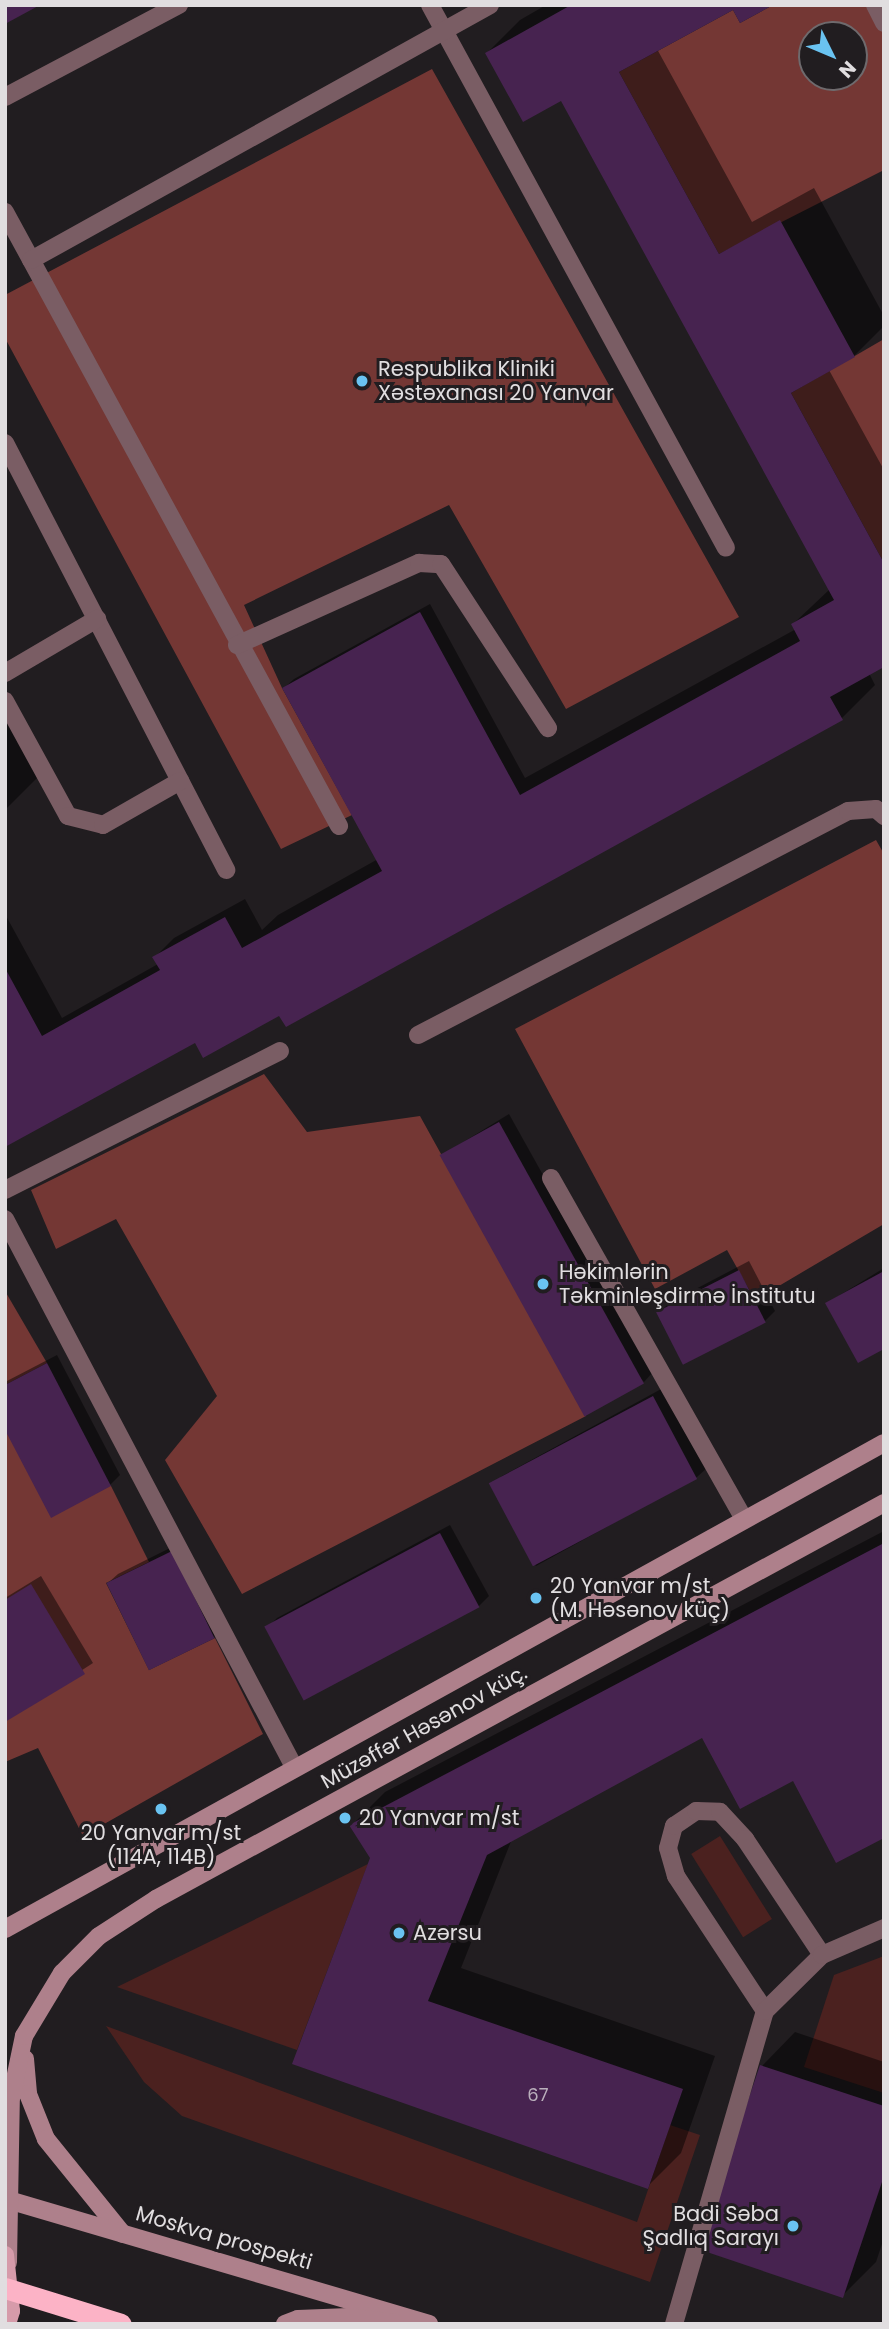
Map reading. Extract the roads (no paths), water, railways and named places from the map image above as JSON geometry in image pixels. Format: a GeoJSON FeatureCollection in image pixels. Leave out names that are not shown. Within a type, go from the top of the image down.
{"type":"FeatureCollection","features":[{"type":"Feature","properties":{"kind":"highway"},"geometry":{"type":"LineString","coordinates":[[5,2288],[121,2324]]}},
{"type":"Feature","properties":{"kind":"main road","name":"Müzəffər Həsənov küç."},"geometry":{"type":"LineString","coordinates":[[5,1929],[743,1518],[884,1443]]}},
{"type":"Feature","properties":{"kind":"main road","name":"Müzəffər Həsənov küç."},"geometry":{"type":"LineString","coordinates":[[24,2036],[62,1973],[124,1919],[884,1503]]}},
{"type":"Feature","properties":{"kind":"main road"},"geometry":{"type":"LineString","coordinates":[[7,2324],[7,2199],[11,2098],[24,2036]]}},
{"type":"Feature","properties":{"kind":"main road"},"geometry":{"type":"LineString","coordinates":[[24,2036],[26,2081],[36,2120],[62,2163],[123,2234]]}},
{"type":"Feature","properties":{"kind":"main road","name":"Moskva prospekti"},"geometry":{"type":"LineString","coordinates":[[7,2199],[429,2324]]}},
{"type":"Feature","properties":{"kind":"main road"},"geometry":{"type":"LineString","coordinates":[[285,2324],[298,2319],[349,2317],[398,2324]]}},
{"type":"Feature","properties":{"kind":"lane"},"geometry":{"type":"LineString","coordinates":[[5,97],[179,5]]}},
{"type":"Feature","properties":{"kind":"lane"},"geometry":{"type":"LineString","coordinates":[[430,5],[726,548]]}},
{"type":"Feature","properties":{"kind":"lane"},"geometry":{"type":"LineString","coordinates":[[31,260],[490,5]]}},
{"type":"Feature","properties":{"kind":"lane"},"geometry":{"type":"LineString","coordinates":[[875,5],[884,23]]}},
{"type":"Feature","properties":{"kind":"lane"},"geometry":{"type":"LineString","coordinates":[[5,212],[237,645],[339,827]]}},
{"type":"Feature","properties":{"kind":"lane"},"geometry":{"type":"LineString","coordinates":[[5,443],[10,462],[97,620],[226,870]]}},
{"type":"Feature","properties":{"kind":"lane"},"geometry":{"type":"LineString","coordinates":[[237,645],[419,563],[441,564],[548,728]]}},
{"type":"Feature","properties":{"kind":"lane"},"geometry":{"type":"LineString","coordinates":[[5,673],[97,620]]}},
{"type":"Feature","properties":{"kind":"lane"},"geometry":{"type":"LineString","coordinates":[[5,701],[68,816],[103,825],[180,781]]}},
{"type":"Feature","properties":{"kind":"lane"},"geometry":{"type":"LineString","coordinates":[[418,1035],[848,811],[876,809],[884,816]]}},
{"type":"Feature","properties":{"kind":"lane"},"geometry":{"type":"LineString","coordinates":[[5,1190],[280,1051]]}},
{"type":"Feature","properties":{"kind":"lane"},"geometry":{"type":"LineString","coordinates":[[551,1178],[743,1518]]}},
{"type":"Feature","properties":{"kind":"lane"},"geometry":{"type":"LineString","coordinates":[[5,1219],[294,1767]]}},
{"type":"Feature","properties":{"kind":"lane"},"geometry":{"type":"LineString","coordinates":[[765,2011],[676,1876],[668,1848],[674,1826],[696,1811],[720,1812],[745,1839],[822,1955]]}},
{"type":"Feature","properties":{"kind":"lane"},"geometry":{"type":"LineString","coordinates":[[674,2324],[765,2011],[822,1955],[884,1928]]}},
{"type":"Feature","properties":{"kind":"place","name":"Respublika Kliniki Xəstəxanası 20 Yanvar"},"geometry":{"type":"Point","coordinates":[362,381]}},
{"type":"Feature","properties":{"kind":"place","name":"Həkimlərin Təkminləşdirmə İnstitutu"},"geometry":{"type":"Point","coordinates":[543,1284]}},
{"type":"Feature","properties":{"kind":"place","name":"20 Yanvar m/st (M. Həsənov küç)"},"geometry":{"type":"Point","coordinates":[536,1598]}},
{"type":"Feature","properties":{"kind":"place","name":"20 Yanvar m/st (114A, 114B)"},"geometry":{"type":"Point","coordinates":[161,1809]}},
{"type":"Feature","properties":{"kind":"place","name":"20 Yanvar m/st"},"geometry":{"type":"Point","coordinates":[345,1818]}},
{"type":"Feature","properties":{"kind":"place","name":"Azərsu"},"geometry":{"type":"Point","coordinates":[399,1933]}},
{"type":"Feature","properties":{"kind":"place","name":"Badi Səba Şadlıq Sarayı"},"geometry":{"type":"Point","coordinates":[793,2226]}}]}
